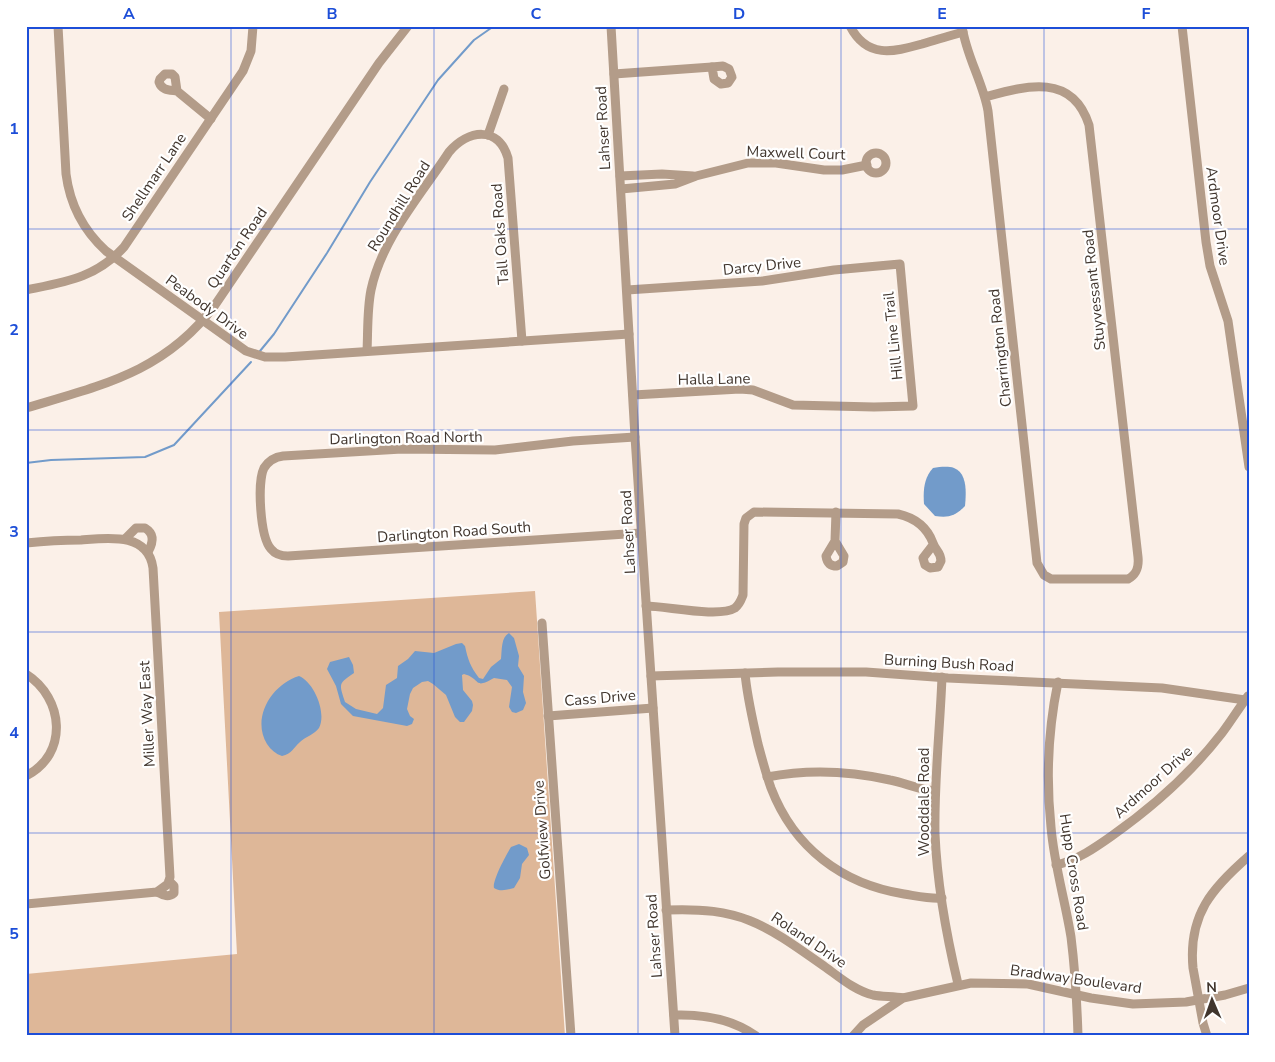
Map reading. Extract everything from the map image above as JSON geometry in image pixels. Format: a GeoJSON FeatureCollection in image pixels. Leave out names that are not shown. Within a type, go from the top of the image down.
{"type":"FeatureCollection","features":[{"type":"Feature","properties":{"kind":"street","name":"Peabody Drive"},"geometry":{"type":"LineString","coordinates":[[58,26],[66,174],[70,197],[78,216],[87,231],[114,257],[246,351],[264,357],[629,334]]}},
{"type":"Feature","properties":{"kind":"street","name":"Shellmarr Lane"},"geometry":{"type":"LineString","coordinates":[[26,290],[86,275],[114,257],[124,247],[246,64],[252,45],[253,26]]}},
{"type":"Feature","properties":{"kind":"street","name":"Quarton Road"},"geometry":{"type":"LineString","coordinates":[[26,408],[112,381],[137,371],[159,359],[179,344],[202,321],[228,286],[379,63],[408,26]]}},
{"type":"Feature","properties":{"kind":"street","name":"Lahser Road"},"geometry":{"type":"LineString","coordinates":[[611,26],[650,676],[675,1036]]}},
{"type":"Feature","properties":{"kind":"street"},"geometry":{"type":"LineString","coordinates":[[850,26],[857,37],[865,44],[880,51],[905,49],[963,29]]}},
{"type":"Feature","properties":{"kind":"street","name":"Ardmoor Drive"},"geometry":{"type":"LineString","coordinates":[[1182,26],[1206,242],[1210,266],[1228,321],[1249,467]]}},
{"type":"Feature","properties":{"kind":"street","name":"Charrington Road"},"geometry":{"type":"LineString","coordinates":[[963,29],[969,55],[988,111],[1038,563],[1044,575],[1050,579],[1122,580],[1128,579],[1135,574]]}},
{"type":"Feature","properties":{"kind":"street"},"geometry":{"type":"LineString","coordinates":[[614,74],[712,67]]}},
{"type":"Feature","properties":{"kind":"street","name":"Stuyvessant Road"},"geometry":{"type":"LineString","coordinates":[[984,97],[1027,87],[1057,88],[1068,95],[1080,107],[1087,119],[1093,152],[1137,550],[1138,566],[1135,574]]}},
{"type":"Feature","properties":{"kind":"street"},"geometry":{"type":"LineString","coordinates":[[488,136],[504,89]]}},
{"type":"Feature","properties":{"kind":"street"},"geometry":{"type":"LineString","coordinates":[[177,91],[211,119]]}},
{"type":"Feature","properties":{"kind":"street","name":"Roundhill Road"},"geometry":{"type":"LineString","coordinates":[[367,352],[368,314],[372,289],[381,259],[394,234],[456,143],[473,134],[488,136]]}},
{"type":"Feature","properties":{"kind":"street","name":"Tall Oaks Road"},"geometry":{"type":"LineString","coordinates":[[488,136],[500,142],[504,147],[510,166],[522,340]]}},
{"type":"Feature","properties":{"kind":"street","name":"Maxwell Court"},"geometry":{"type":"LineString","coordinates":[[620,189],[675,184],[738,164],[757,162],[783,163],[824,170],[842,170],[867,165]]}},
{"type":"Feature","properties":{"kind":"street","name":"Maxwell Court"},"geometry":{"type":"LineString","coordinates":[[620,176],[662,174],[696,176]]}},
{"type":"Feature","properties":{"kind":"street","name":"Darcy Drive"},"geometry":{"type":"LineString","coordinates":[[626,290],[762,282],[834,270],[900,264]]}},
{"type":"Feature","properties":{"kind":"street","name":"Hill Line Trail"},"geometry":{"type":"LineString","coordinates":[[900,264],[913,406]]}},
{"type":"Feature","properties":{"kind":"street","name":"Halla Lane"},"geometry":{"type":"LineString","coordinates":[[633,395],[740,389],[760,393],[793,406],[913,406]]}},
{"type":"Feature","properties":{"kind":"street","name":"Darlington Road North"},"geometry":{"type":"LineString","coordinates":[[271,549],[266,541],[263,529],[262,476],[268,463],[278,457],[409,449],[495,450],[573,441],[635,437]]}},
{"type":"Feature","properties":{"kind":"street"},"geometry":{"type":"LineString","coordinates":[[646,606],[712,611],[734,608],[741,601],[743,595],[744,524],[749,515],[759,512],[890,513],[905,515],[922,525],[931,536],[933,545]]}},
{"type":"Feature","properties":{"kind":"street"},"geometry":{"type":"LineString","coordinates":[[835,541],[836,512]]}},
{"type":"Feature","properties":{"kind":"street","name":"Miller Way East"},"geometry":{"type":"LineString","coordinates":[[26,904],[164,887],[170,877],[153,568],[148,552],[152,544],[151,532],[145,528],[136,528],[125,540]]}},
{"type":"Feature","properties":{"kind":"street","name":"Darlington Road South"},"geometry":{"type":"LineString","coordinates":[[271,549],[278,554],[294,556],[642,534]]}},
{"type":"Feature","properties":{"kind":"street"},"geometry":{"type":"LineString","coordinates":[[26,543],[100,539],[125,540],[138,544],[148,552]]}},
{"type":"Feature","properties":{"kind":"street","name":"Golfview Drive"},"geometry":{"type":"LineString","coordinates":[[542,623],[571,1036]]}},
{"type":"Feature","properties":{"kind":"street","name":"Burning Bush Road"},"geometry":{"type":"LineString","coordinates":[[650,676],[850,672],[1162,688],[1247,697]]}},
{"type":"Feature","properties":{"kind":"street"},"geometry":{"type":"LineString","coordinates":[[746,673],[754,724],[767,777],[782,812],[809,848],[832,866],[856,881],[877,889],[942,898]]}},
{"type":"Feature","properties":{"kind":"street"},"geometry":{"type":"LineString","coordinates":[[26,674],[40,685],[49,696],[56,725],[55,738],[47,757],[40,766],[26,776]]}},
{"type":"Feature","properties":{"kind":"street","name":"Wooddale Road"},"geometry":{"type":"LineString","coordinates":[[942,677],[935,791],[936,847],[942,898],[958,984]]}},
{"type":"Feature","properties":{"kind":"street","name":"Hupp Cross Road"},"geometry":{"type":"LineString","coordinates":[[1058,682],[1049,755],[1050,811],[1056,865],[1071,936],[1078,1036]]}},
{"type":"Feature","properties":{"kind":"street","name":"Ardmoor Drive"},"geometry":{"type":"LineString","coordinates":[[1056,865],[1074,860],[1095,847],[1121,830],[1163,796],[1183,778],[1210,748],[1247,697]]}},
{"type":"Feature","properties":{"kind":"street","name":"Cass Drive"},"geometry":{"type":"LineString","coordinates":[[548,716],[653,708]]}},
{"type":"Feature","properties":{"kind":"street"},"geometry":{"type":"LineString","coordinates":[[767,777],[804,772],[846,773],[891,780],[935,791]]}},
{"type":"Feature","properties":{"kind":"street"},"geometry":{"type":"LineString","coordinates":[[1207,1036],[1198,1000],[1192,959],[1195,931],[1205,903],[1220,882],[1249,856]]}},
{"type":"Feature","properties":{"kind":"street","name":"Roland Drive"},"geometry":{"type":"LineString","coordinates":[[666,910],[712,910],[751,920],[788,940],[848,984],[874,995],[903,998]]}},
{"type":"Feature","properties":{"kind":"street","name":"Bradway Boulevard"},"geometry":{"type":"LineString","coordinates":[[853,1036],[863,1025],[903,998],[958,984],[983,982],[1014,983],[1106,1001],[1133,1004],[1161,1004],[1198,1000],[1249,988]]}},
{"type":"Feature","properties":{"kind":"street"},"geometry":{"type":"LineString","coordinates":[[874,995],[878,1014]]}},
{"type":"Feature","properties":{"kind":"street"},"geometry":{"type":"LineString","coordinates":[[674,1016],[695,1015],[725,1020],[756,1036]]}},
{"type":"Feature","properties":{"kind":"shaded area"},"geometry":{"type":"Polygon","coordinates":[[[535,591],[565,1036],[26,1036],[26,974],[237,954],[219,612],[535,591]]]}},
{"type":"Feature","properties":{"kind":"water"},"geometry":{"type":"Polygon","coordinates":[[[952,467],[962,474],[965,485],[965,506],[955,514],[944,517],[935,516],[924,504],[925,484],[933,468],[952,467]]]}},
{"type":"Feature","properties":{"kind":"water"},"geometry":{"type":"Polygon","coordinates":[[[509,633],[514,638],[519,656],[518,666],[524,676],[523,692],[526,703],[523,710],[516,713],[512,712],[509,707],[512,687],[507,680],[494,678],[480,683],[464,674],[462,675],[463,690],[473,705],[472,711],[464,722],[460,722],[455,717],[446,695],[428,681],[422,682],[413,688],[410,694],[407,709],[410,716],[414,719],[412,724],[407,726],[353,716],[341,704],[336,686],[327,669],[330,662],[349,657],[354,673],[341,684],[345,702],[356,709],[377,714],[383,708],[386,685],[397,678],[398,666],[415,651],[434,653],[462,643],[465,646],[473,670],[479,678],[483,679],[491,667],[501,659],[503,641],[509,633]]]}},
{"type":"Feature","properties":{"kind":"water"},"geometry":{"type":"Polygon","coordinates":[[[299,676],[310,685],[318,699],[321,722],[319,728],[313,734],[282,756],[267,744],[261,724],[263,713],[267,703],[280,686],[299,676]]]}},
{"type":"Feature","properties":{"kind":"water"},"geometry":{"type":"Polygon","coordinates":[[[519,844],[527,848],[529,855],[522,864],[520,878],[514,888],[499,890],[494,888],[497,874],[511,847],[519,844]]]}},
{"type":"Feature","properties":{"kind":"waterway"},"geometry":{"type":"LineString","coordinates":[[260,351],[274,334],[327,253],[370,182],[438,80],[474,40],[494,26]]}},
{"type":"Feature","properties":{"kind":"waterway"},"geometry":{"type":"LineString","coordinates":[[26,463],[51,460],[145,457],[174,445],[251,362]]}}]}
